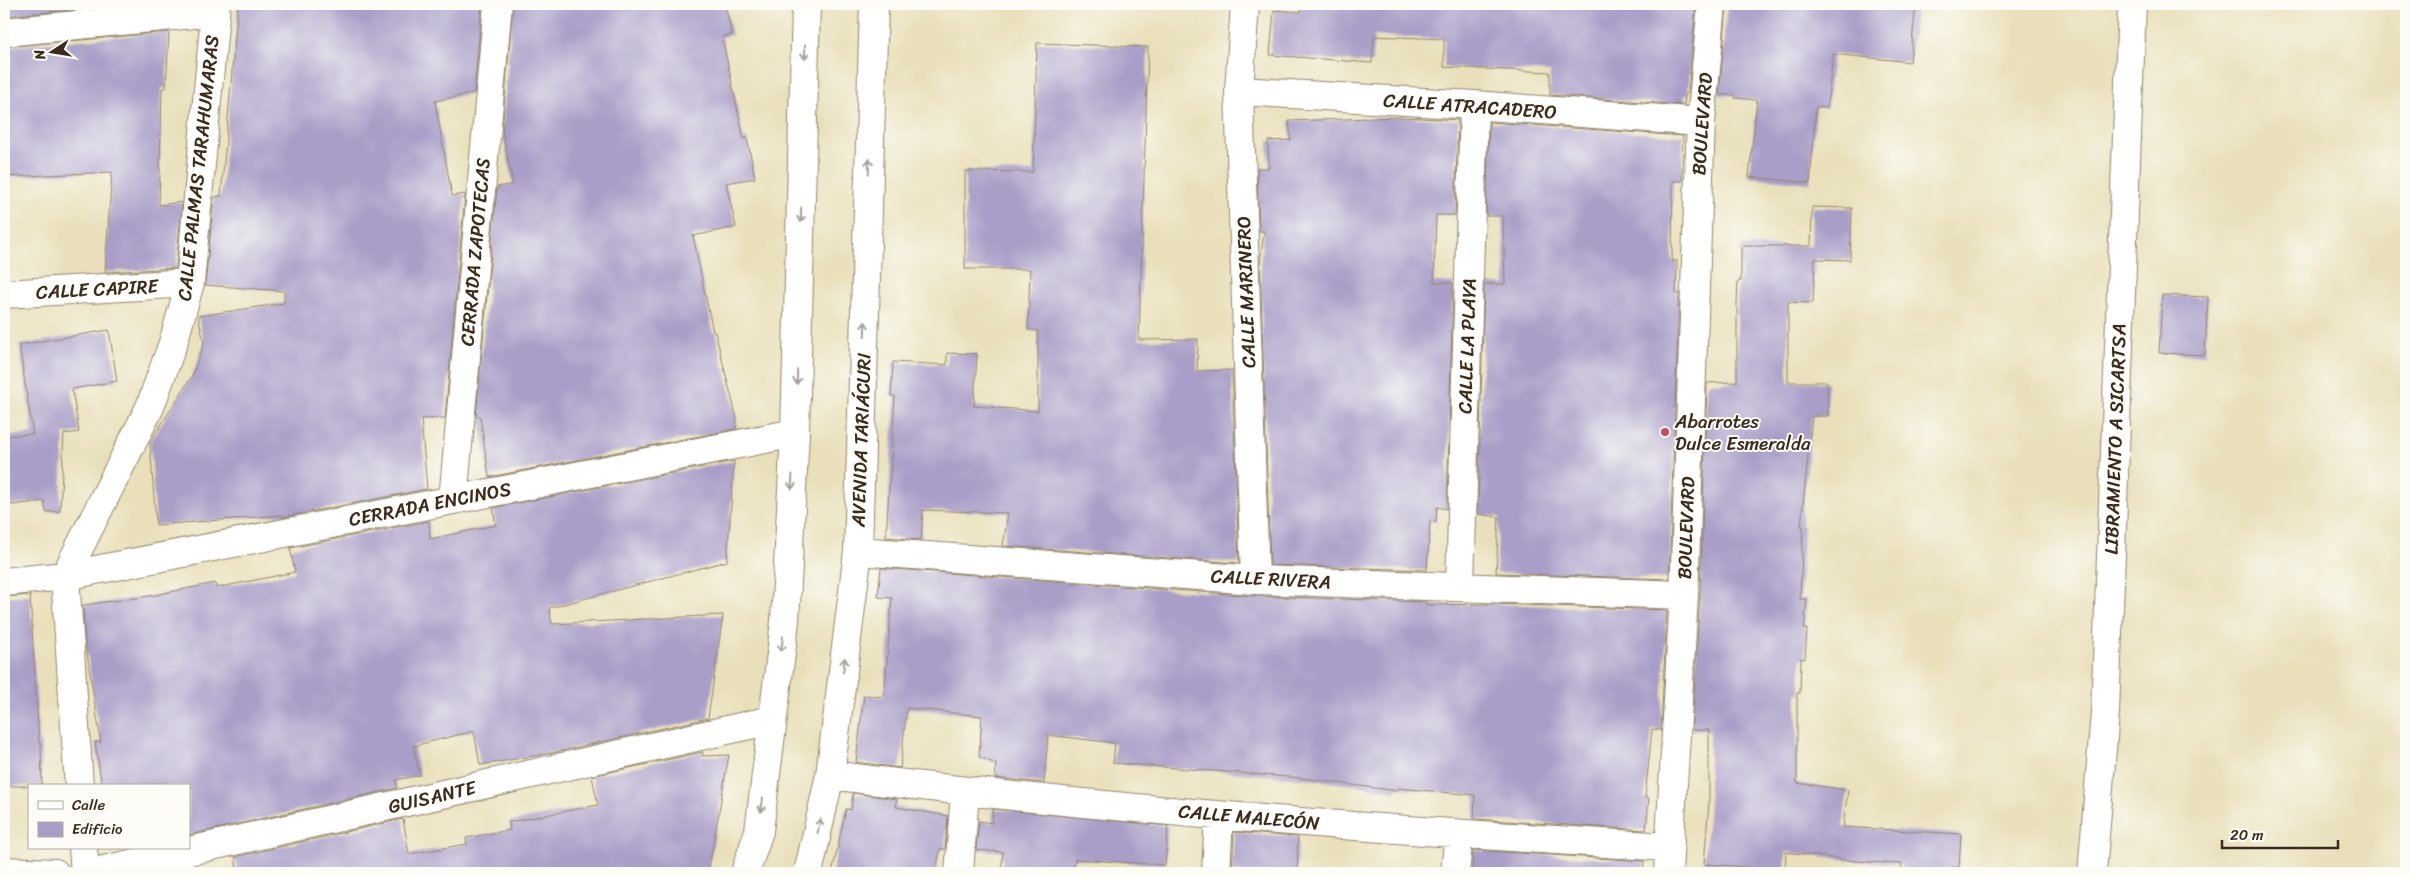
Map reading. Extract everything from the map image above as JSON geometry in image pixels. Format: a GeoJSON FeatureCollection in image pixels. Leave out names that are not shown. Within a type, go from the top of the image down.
{"type":"FeatureCollection","features":[{"type":"Feature","properties":{"kind":"street","name":"CERRADA ZAPOTECAS"},"geometry":{"type":"LineString","coordinates":[[453,500],[498,4]]}},
{"type":"Feature","properties":{"kind":"street"},"geometry":{"type":"LineString","coordinates":[[745,873],[759,831],[785,621],[795,433],[806,4]]}},
{"type":"Feature","properties":{"kind":"street","name":"AVENIDA TARIÁCURI"},"geometry":{"type":"LineString","coordinates":[[808,873],[830,775],[858,551],[874,4]]}},
{"type":"Feature","properties":{"kind":"street","name":"CALLE MARINERO"},"geometry":{"type":"LineString","coordinates":[[1246,4],[1239,91],[1255,580]]}},
{"type":"Feature","properties":{"kind":"street","name":"BOULEVARD"},"geometry":{"type":"LineString","coordinates":[[1668,873],[1684,596],[1701,122],[1712,4]]}},
{"type":"Feature","properties":{"kind":"street","name":"LIBRAMIENTO A SICARTSA"},"geometry":{"type":"LineString","coordinates":[[2092,873],[2105,713],[2132,4]]}},
{"type":"Feature","properties":{"kind":"street"},"geometry":{"type":"LineString","coordinates":[[4,32],[215,8]]}},
{"type":"Feature","properties":{"kind":"street","name":"CALLE PALMAS TARAHUMARAS"},"geometry":{"type":"LineString","coordinates":[[65,576],[150,407],[174,340],[190,283],[215,8]]}},
{"type":"Feature","properties":{"kind":"street","name":"CALLE ATRACADERO"},"geometry":{"type":"LineString","coordinates":[[1239,91],[1474,105],[1701,122]]}},
{"type":"Feature","properties":{"kind":"street","name":"CALLE LA PLAYA"},"geometry":{"type":"LineString","coordinates":[[1460,586],[1474,105]]}},
{"type":"Feature","properties":{"kind":"street","name":"CALLE CAPIRE"},"geometry":{"type":"LineString","coordinates":[[4,294],[190,283]]}},
{"type":"Feature","properties":{"kind":"street","name":"CERRADA ENCINOS"},"geometry":{"type":"LineString","coordinates":[[4,582],[65,576],[795,433]]}},
{"type":"Feature","properties":{"kind":"street","name":"CALLE RIVERA"},"geometry":{"type":"LineString","coordinates":[[858,551],[1255,580],[1460,586],[1684,596]]}},
{"type":"Feature","properties":{"kind":"street"},"geometry":{"type":"LineString","coordinates":[[65,576],[79,784]]}},
{"type":"Feature","properties":{"kind":"street","name":"GUISANTE"},"geometry":{"type":"LineString","coordinates":[[91,873],[772,720]]}},
{"type":"Feature","properties":{"kind":"street","name":"CALLE MALECÓN"},"geometry":{"type":"LineString","coordinates":[[830,775],[965,792],[1219,814],[1459,834],[1669,846]]}},
{"type":"Feature","properties":{"kind":"street"},"geometry":{"type":"LineString","coordinates":[[959,873],[965,792]]}},
{"type":"Feature","properties":{"kind":"street"},"geometry":{"type":"LineString","coordinates":[[1216,873],[1219,814]]}},
{"type":"Feature","properties":{"kind":"street"},"geometry":{"type":"LineString","coordinates":[[1455,873],[1459,834]]}},
{"type":"Feature","properties":{"kind":"street"},"geometry":{"type":"LineString","coordinates":[[83,850],[85,873]]}},
{"type":"Feature","properties":{"kind":"street"},"geometry":{"type":"LineString","coordinates":[[4,871],[55,873]]}},
{"type":"Feature","properties":{"kind":"building"},"geometry":{"type":"Polygon","coordinates":[[[4,4],[136,4],[4,16],[4,4]]]}},
{"type":"Feature","properties":{"kind":"building"},"geometry":{"type":"Polygon","coordinates":[[[238,4],[482,4],[474,93],[435,101],[452,196],[465,194],[445,418],[421,419],[427,489],[283,517],[283,515],[156,525],[150,442],[192,376],[204,343],[198,316],[284,303],[284,291],[205,285],[214,197],[221,196],[238,4]]]}},
{"type":"Feature","properties":{"kind":"building"},"geometry":{"type":"Polygon","coordinates":[[[513,4],[725,4],[732,35],[722,37],[744,139],[747,138],[755,178],[726,183],[736,227],[693,236],[713,332],[715,332],[737,419],[736,429],[489,477],[480,416],[476,416],[497,187],[513,184],[502,131],[513,4]]]}},
{"type":"Feature","properties":{"kind":"building"},"geometry":{"type":"Polygon","coordinates":[[[1301,4],[1696,4],[1688,93],[1685,95],[1684,105],[1550,95],[1550,72],[1444,67],[1444,39],[1374,36],[1372,63],[1270,55],[1274,10],[1301,12],[1301,4]]]}},
{"type":"Feature","properties":{"kind":"building"},"geometry":{"type":"Polygon","coordinates":[[[1727,4],[1916,4],[1910,62],[1833,54],[1827,108],[1816,107],[1810,183],[1749,177],[1757,100],[1735,98],[1735,95],[1719,95],[1727,4]]]}},
{"type":"Feature","properties":{"kind":"building"},"geometry":{"type":"Polygon","coordinates":[[[169,32],[166,88],[162,88],[159,205],[182,202],[176,268],[105,272],[112,172],[4,177],[4,47],[169,32]]]}},
{"type":"Feature","properties":{"kind":"building"},"geometry":{"type":"Polygon","coordinates":[[[1037,43],[1148,47],[1139,340],[1198,339],[1197,371],[1232,370],[1239,563],[1003,546],[1008,513],[923,510],[921,540],[886,537],[895,396],[891,396],[893,362],[947,365],[947,353],[977,354],[974,406],[1038,411],[1038,331],[1028,330],[1030,269],[965,269],[965,171],[1033,172],[1037,43]]]}},
{"type":"Feature","properties":{"kind":"building"},"geometry":{"type":"Polygon","coordinates":[[[1400,117],[1458,120],[1455,215],[1436,215],[1434,282],[1453,283],[1447,509],[1437,507],[1436,522],[1430,521],[1427,570],[1270,565],[1260,263],[1264,231],[1259,231],[1257,168],[1269,168],[1268,141],[1291,140],[1289,121],[1400,117]]]}},
{"type":"Feature","properties":{"kind":"building"},"geometry":{"type":"Polygon","coordinates":[[[1489,122],[1683,136],[1682,181],[1673,181],[1672,261],[1677,261],[1676,294],[1679,294],[1669,579],[1496,573],[1499,517],[1478,514],[1484,284],[1505,284],[1503,216],[1486,216],[1489,122]]]}},
{"type":"Feature","properties":{"kind":"building"},"geometry":{"type":"Polygon","coordinates":[[[1812,207],[1852,208],[1850,260],[1815,259],[1813,303],[1788,302],[1788,382],[1827,382],[1828,416],[1812,416],[1801,526],[1803,526],[1800,599],[1807,599],[1804,629],[1807,629],[1805,659],[1801,658],[1800,693],[1797,693],[1797,783],[1848,790],[1843,827],[1961,834],[1959,867],[1952,867],[1951,873],[1901,873],[1902,864],[1855,861],[1786,852],[1785,869],[1773,873],[1748,873],[1748,867],[1704,864],[1709,802],[1709,730],[1692,730],[1700,596],[1707,383],[1737,382],[1737,305],[1738,281],[1741,281],[1741,246],[1811,246],[1812,207]]]}},
{"type":"Feature","properties":{"kind":"building"},"geometry":{"type":"Polygon","coordinates":[[[2162,295],[2208,297],[2205,355],[2159,353],[2162,295]]]}},
{"type":"Feature","properties":{"kind":"building"},"geometry":{"type":"Polygon","coordinates":[[[109,330],[117,381],[72,389],[79,432],[64,434],[60,511],[46,512],[44,501],[4,506],[4,436],[33,434],[19,345],[109,330]]]}},
{"type":"Feature","properties":{"kind":"building"},"geometry":{"type":"Polygon","coordinates":[[[734,461],[727,561],[549,608],[552,624],[723,615],[708,718],[552,753],[480,765],[474,731],[413,746],[420,775],[396,780],[397,788],[190,835],[190,784],[102,784],[95,742],[101,742],[85,641],[83,605],[150,596],[215,583],[216,588],[295,572],[290,548],[429,521],[430,539],[496,525],[493,508],[734,461]]]}},
{"type":"Feature","properties":{"kind":"building"},"geometry":{"type":"Polygon","coordinates":[[[881,568],[1254,596],[1426,602],[1426,605],[1494,604],[1667,610],[1661,730],[1652,729],[1645,798],[1649,798],[1646,830],[1474,819],[1475,795],[1397,788],[1397,791],[1301,778],[1113,763],[1115,743],[1048,735],[1044,783],[995,778],[996,764],[979,757],[982,716],[907,708],[900,768],[856,762],[864,695],[884,697],[892,598],[878,597],[881,568]]]}},
{"type":"Feature","properties":{"kind":"building"},"geometry":{"type":"Polygon","coordinates":[[[30,595],[39,743],[41,743],[42,784],[4,786],[4,597],[30,595]]]}},
{"type":"Feature","properties":{"kind":"building"},"geometry":{"type":"Polygon","coordinates":[[[703,752],[702,756],[729,755],[708,873],[238,873],[235,857],[403,819],[409,854],[467,844],[466,838],[510,830],[509,822],[598,805],[592,776],[703,752]]]}},
{"type":"Feature","properties":{"kind":"building"},"geometry":{"type":"Polygon","coordinates":[[[853,793],[897,799],[896,807],[948,816],[945,849],[940,849],[936,873],[832,873],[846,809],[851,810],[853,793]]]}},
{"type":"Feature","properties":{"kind":"building"},"geometry":{"type":"Polygon","coordinates":[[[993,809],[1168,826],[1165,865],[1075,859],[1073,873],[1001,873],[1003,852],[976,850],[979,821],[992,823],[993,809]]]}},
{"type":"Feature","properties":{"kind":"building"},"geometry":{"type":"Polygon","coordinates":[[[1234,832],[1298,837],[1297,873],[1232,872],[1234,832]]]}},
{"type":"Feature","properties":{"kind":"building"},"geometry":{"type":"Polygon","coordinates":[[[1473,850],[1644,861],[1643,873],[1472,873],[1473,850]]]}},
{"type":"Feature","properties":{"kind":"place","name":"Abarrotes Dulce Esmeralda"},"geometry":{"type":"Point","coordinates":[1665,432]}}]}
